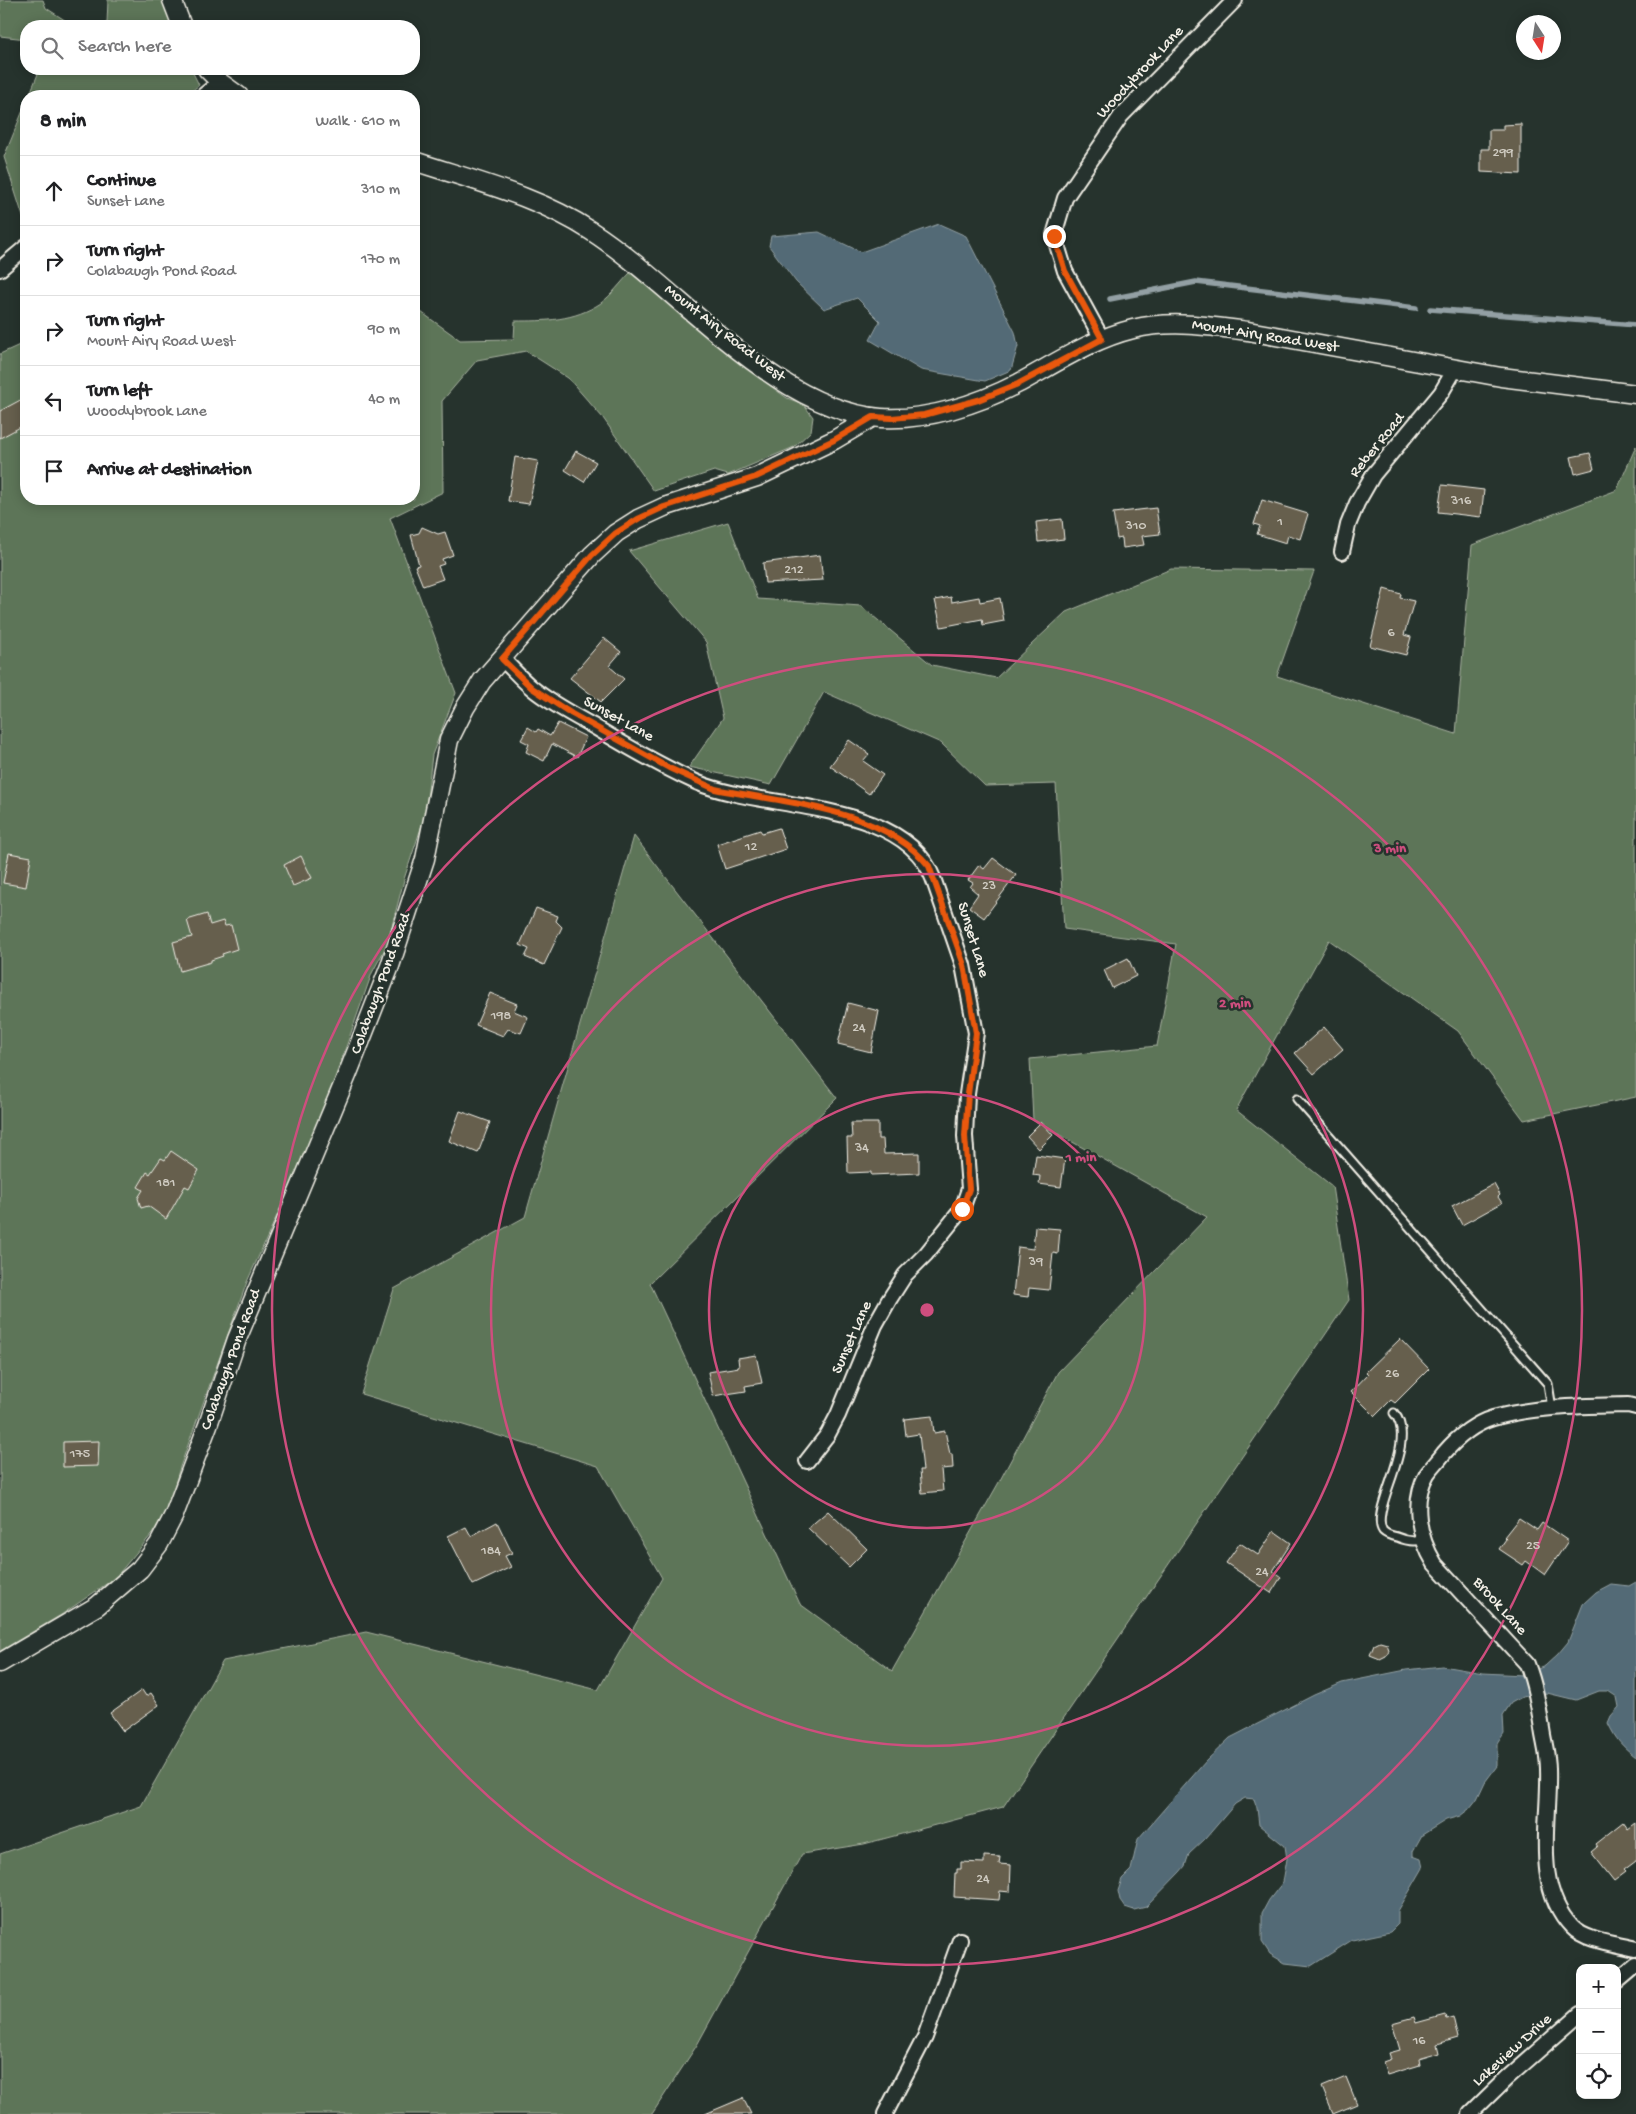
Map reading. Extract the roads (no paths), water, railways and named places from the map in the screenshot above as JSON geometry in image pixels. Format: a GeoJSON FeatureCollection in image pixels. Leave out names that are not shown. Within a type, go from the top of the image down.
{"type":"FeatureCollection","features":[{"type":"Feature","properties":{"kind":"street"},"geometry":{"type":"LineString","coordinates":[[172,0],[180,20]]}},
{"type":"Feature","properties":{"kind":"street","name":"Woodybrook Lane"},"geometry":{"type":"LineString","coordinates":[[1102,339],[1065,271],[1054,236],[1065,198],[1121,116],[1235,0]]}},
{"type":"Feature","properties":{"kind":"street"},"geometry":{"type":"LineString","coordinates":[[213,75],[231,90]]}},
{"type":"Feature","properties":{"kind":"street"},"geometry":{"type":"LineString","coordinates":[[210,90],[220,82]]}},
{"type":"Feature","properties":{"kind":"street","name":"Mount Airy Road West"},"geometry":{"type":"LineString","coordinates":[[420,163],[520,196],[566,215],[617,248],[754,361],[785,383],[829,406],[873,417],[908,417],[965,405],[1018,384],[1102,339],[1146,326],[1170,324],[1207,326],[1258,333],[1455,369],[1603,391],[1636,394]]}},
{"type":"Feature","properties":{"kind":"street"},"geometry":{"type":"LineString","coordinates":[[0,269],[20,252]]}},
{"type":"Feature","properties":{"kind":"street","name":"Reber Road"},"geometry":{"type":"LineString","coordinates":[[1342,552],[1348,525],[1357,503],[1373,475],[1436,401],[1455,369]]}},
{"type":"Feature","properties":{"kind":"street","name":"Colabaugh Pond Road"},"geometry":{"type":"LineString","coordinates":[[0,1663],[97,1606],[140,1570],[159,1544],[174,1515],[208,1425],[237,1340],[348,1074],[390,966],[425,860],[449,740],[465,708],[482,681],[592,555],[616,533],[638,519],[664,507],[756,477],[834,440],[873,417]]}},
{"type":"Feature","properties":{"kind":"street","name":"Sunset Lane"},"geometry":{"type":"LineString","coordinates":[[502,659],[532,688],[572,714],[682,775],[715,789],[836,813],[867,823],[908,844],[929,866],[964,965],[976,1033],[968,1094],[966,1128],[969,1189],[962,1209],[926,1254],[905,1276],[889,1300],[875,1325],[838,1415],[828,1434],[807,1461]]}},
{"type":"Feature","properties":{"kind":"street","name":"Brook Lane"},"geometry":{"type":"LineString","coordinates":[[1636,1407],[1628,1405],[1552,1409],[1492,1418],[1460,1436],[1428,1473],[1421,1488],[1418,1508],[1420,1532],[1427,1551],[1435,1564],[1527,1664],[1534,1682],[1548,1767],[1546,1865],[1550,1887],[1558,1908],[1573,1928],[1597,1940],[1636,1948]]}},
{"type":"Feature","properties":{"kind":"street"},"geometry":{"type":"LineString","coordinates":[[885,2114],[926,2037],[960,1940]]}},
{"type":"Feature","properties":{"kind":"street"},"geometry":{"type":"LineString","coordinates":[[1621,1978],[1636,1965]]}},
{"type":"Feature","properties":{"kind":"street","name":"Lakeview Drive"},"geometry":{"type":"LineString","coordinates":[[1470,2114],[1507,2078],[1576,2018]]}},
{"type":"Feature","properties":{"kind":"lane"},"geometry":{"type":"LineString","coordinates":[[1297,1099],[1548,1384],[1552,1409]]}},
{"type":"Feature","properties":{"kind":"lane"},"geometry":{"type":"LineString","coordinates":[[1394,1413],[1398,1417],[1400,1426],[1399,1454],[1384,1502],[1382,1527],[1384,1532],[1408,1541],[1423,1540]]}},
{"type":"Feature","properties":{"kind":"water"},"geometry":{"type":"Polygon","coordinates":[[[939,224],[966,236],[1015,332],[1018,346],[1011,370],[985,381],[921,370],[870,340],[880,321],[857,298],[824,309],[796,282],[769,246],[771,236],[819,232],[861,252],[939,224]]]}},
{"type":"Feature","properties":{"kind":"water"},"geometry":{"type":"Polygon","coordinates":[[[1636,1582],[1636,1757],[1620,1742],[1608,1723],[1619,1707],[1617,1697],[1608,1691],[1599,1691],[1576,1700],[1547,1693],[1522,1697],[1511,1703],[1503,1715],[1504,1733],[1497,1744],[1497,1766],[1485,1782],[1477,1799],[1460,1816],[1446,1820],[1422,1835],[1413,1851],[1413,1856],[1421,1859],[1423,1868],[1398,1911],[1398,1924],[1390,1932],[1352,1940],[1311,1966],[1285,1963],[1270,1954],[1262,1942],[1262,1913],[1283,1882],[1287,1859],[1285,1846],[1259,1825],[1254,1799],[1245,1798],[1235,1804],[1205,1839],[1189,1854],[1185,1866],[1180,1872],[1146,1907],[1134,1910],[1125,1907],[1120,1900],[1118,1891],[1122,1879],[1131,1870],[1138,1839],[1206,1761],[1230,1738],[1314,1695],[1342,1683],[1406,1670],[1442,1666],[1483,1673],[1523,1675],[1545,1666],[1558,1654],[1568,1642],[1583,1604],[1596,1592],[1611,1584],[1629,1586],[1636,1582]]]}},
{"type":"Feature","properties":{"kind":"waterway"},"geometry":{"type":"LineString","coordinates":[[1110,299],[1196,282],[1416,308]]}},
{"type":"Feature","properties":{"kind":"waterway"},"geometry":{"type":"LineString","coordinates":[[1430,309],[1636,325]]}}]}
